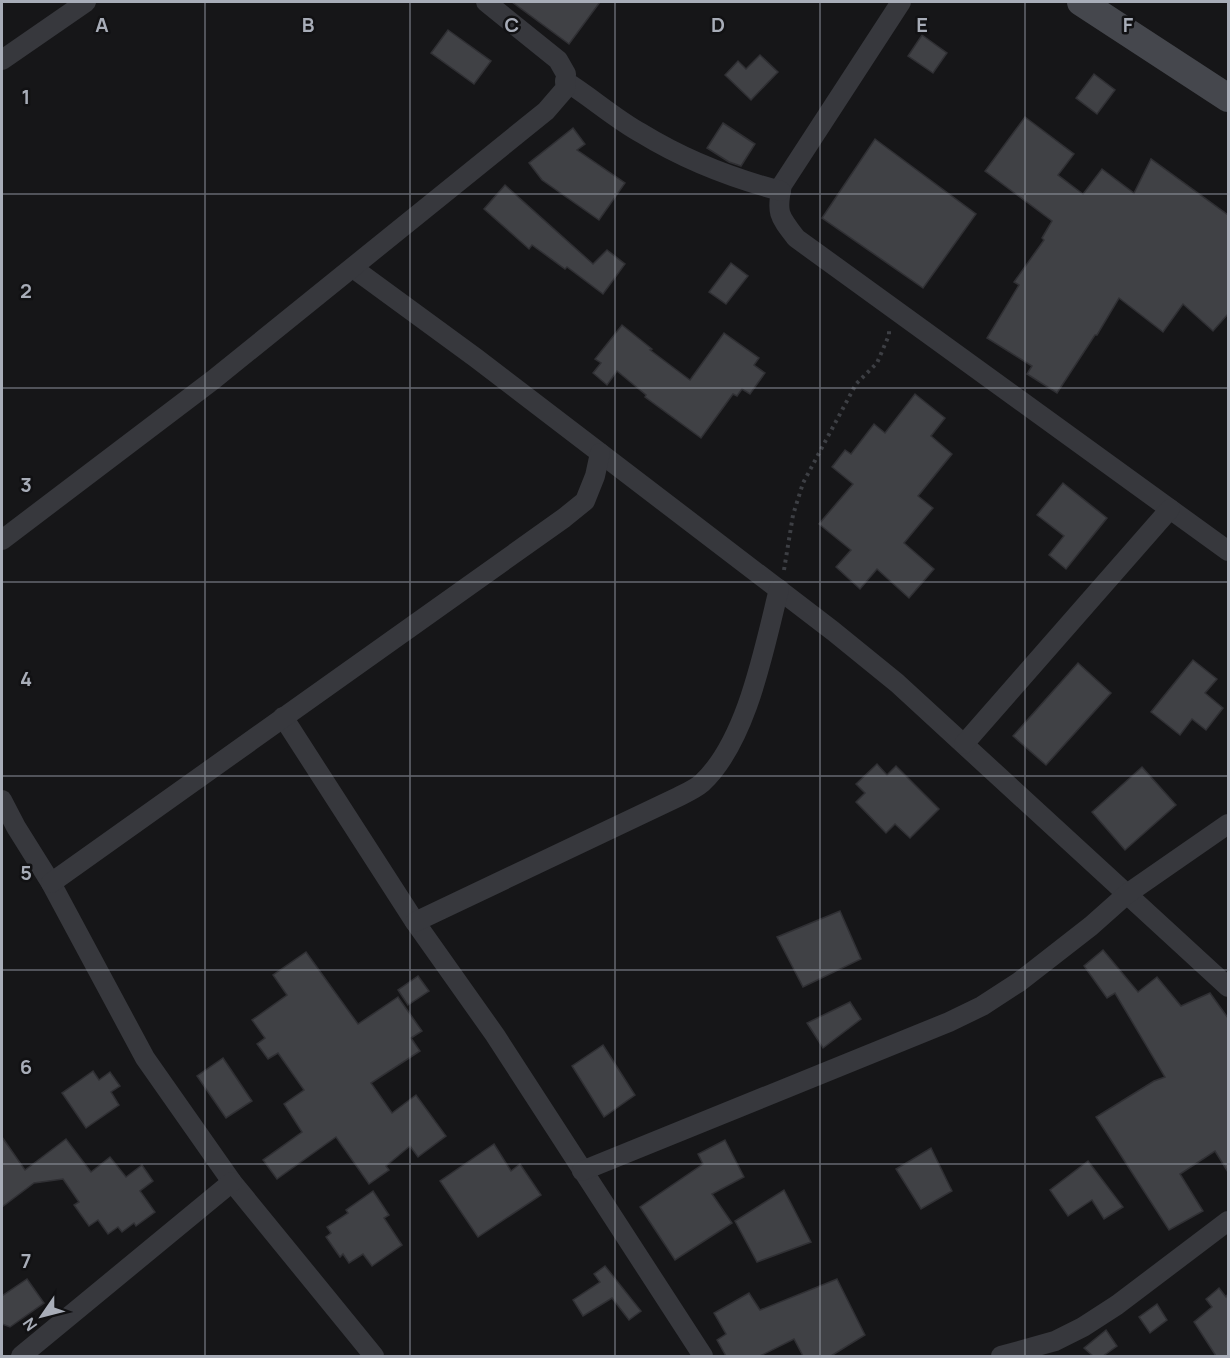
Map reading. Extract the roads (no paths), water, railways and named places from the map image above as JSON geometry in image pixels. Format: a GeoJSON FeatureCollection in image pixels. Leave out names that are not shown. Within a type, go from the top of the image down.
{"type":"FeatureCollection","features":[{"type":"Feature","properties":{"kind":"main road"},"geometry":{"type":"LineString","coordinates":[[1082,2],[1228,98]]}},
{"type":"Feature","properties":{"kind":"street"},"geometry":{"type":"LineString","coordinates":[[2,60],[86,2]]}},
{"type":"Feature","properties":{"kind":"street"},"geometry":{"type":"LineString","coordinates":[[2,540],[213,380],[546,111],[564,89],[566,74],[558,60],[486,2]]}},
{"type":"Feature","properties":{"kind":"street"},"geometry":{"type":"LineString","coordinates":[[901,2],[788,176],[777,204],[781,220],[796,238],[1228,551]]}},
{"type":"Feature","properties":{"kind":"street"},"geometry":{"type":"LineString","coordinates":[[565,81],[590,96],[638,132],[692,161],[738,180],[781,191]]}},
{"type":"Feature","properties":{"kind":"street"},"geometry":{"type":"LineString","coordinates":[[353,268],[476,358],[779,589],[897,683],[1228,987]]}},
{"type":"Feature","properties":{"kind":"street"},"geometry":{"type":"LineString","coordinates":[[51,883],[564,518],[585,501],[595,476],[600,453]]}},
{"type":"Feature","properties":{"kind":"street"},"geometry":{"type":"LineString","coordinates":[[964,744],[1170,509]]}},
{"type":"Feature","properties":{"kind":"street"},"geometry":{"type":"LineString","coordinates":[[415,922],[701,784],[730,748],[750,695],[779,589]]}},
{"type":"Feature","properties":{"kind":"street"},"geometry":{"type":"LineString","coordinates":[[283,717],[415,922],[495,1035],[703,1356]]}},
{"type":"Feature","properties":{"kind":"street"},"geometry":{"type":"LineString","coordinates":[[2,800],[51,883],[145,1058],[232,1182],[374,1356]]}},
{"type":"Feature","properties":{"kind":"street"},"geometry":{"type":"LineString","coordinates":[[582,1171],[938,1026],[982,1005],[1019,982],[1091,926],[1127,894],[1228,824]]}},
{"type":"Feature","properties":{"kind":"street"},"geometry":{"type":"LineString","coordinates":[[21,1356],[232,1182]]}},
{"type":"Feature","properties":{"kind":"street"},"geometry":{"type":"LineString","coordinates":[[1001,1356],[1055,1341],[1083,1327],[1117,1305],[1228,1221]]}}]}
